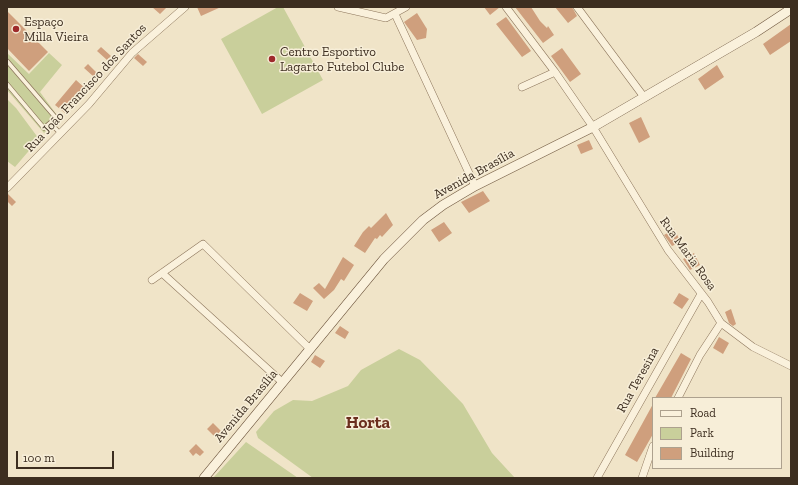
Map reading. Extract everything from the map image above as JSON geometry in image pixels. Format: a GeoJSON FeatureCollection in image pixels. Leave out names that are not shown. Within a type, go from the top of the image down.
{"type":"FeatureCollection","features":[{"type":"Feature","properties":{"kind":"main road","name":"Avenida Brasília"},"geometry":{"type":"LineString","coordinates":[[204,478],[384,259],[423,220],[443,205],[475,186],[593,128],[756,32],[791,9]]}},
{"type":"Feature","properties":{"kind":"street","name":"Rua João Francisco dos Santos"},"geometry":{"type":"LineString","coordinates":[[7,188],[89,104],[132,53],[185,7]]}},
{"type":"Feature","properties":{"kind":"street"},"geometry":{"type":"LineString","coordinates":[[338,7],[386,18],[406,7]]}},
{"type":"Feature","properties":{"kind":"street","name":"Rua Maria Rosa"},"geometry":{"type":"LineString","coordinates":[[506,7],[555,72],[593,128],[657,234],[721,323],[753,347],[791,366]]}},
{"type":"Feature","properties":{"kind":"street"},"geometry":{"type":"LineString","coordinates":[[577,7],[644,97]]}},
{"type":"Feature","properties":{"kind":"street"},"geometry":{"type":"LineString","coordinates":[[395,14],[475,186]]}},
{"type":"Feature","properties":{"kind":"street"},"geometry":{"type":"LineString","coordinates":[[522,86],[555,72]]}},
{"type":"Feature","properties":{"kind":"street"},"geometry":{"type":"LineString","coordinates":[[152,280],[203,244],[310,349]]}},
{"type":"Feature","properties":{"kind":"street"},"geometry":{"type":"LineString","coordinates":[[162,273],[282,382]]}},
{"type":"Feature","properties":{"kind":"street","name":"Rua Teresina"},"geometry":{"type":"LineString","coordinates":[[597,478],[701,294]]}},
{"type":"Feature","properties":{"kind":"street"},"geometry":{"type":"LineString","coordinates":[[679,397],[700,356],[721,323]]}},
{"type":"Feature","properties":{"kind":"street"},"geometry":{"type":"LineString","coordinates":[[642,478],[652,449]]}},
{"type":"Feature","properties":{"kind":"lane"},"geometry":{"type":"LineString","coordinates":[[7,61],[56,118],[44,128],[7,84]]}},
{"type":"Feature","properties":{"kind":"lane"},"geometry":{"type":"LineString","coordinates":[[50,123],[60,133]]}},
{"type":"Feature","properties":{"kind":"green space","name":"Centro Esportivo Lagarto Futebol Clube"},"geometry":{"type":"Polygon","coordinates":[[[278,7],[283,7],[323,80],[262,114],[221,39],[278,7]]]}},
{"type":"Feature","properties":{"kind":"green space"},"geometry":{"type":"Polygon","coordinates":[[[7,53],[29,74],[49,53],[62,65],[40,92],[59,118],[44,133],[7,90],[7,53]]]}},
{"type":"Feature","properties":{"kind":"green space"},"geometry":{"type":"Polygon","coordinates":[[[7,99],[16,108],[39,139],[15,167],[7,161],[7,99]]]}},
{"type":"Feature","properties":{"kind":"green space"},"geometry":{"type":"Polygon","coordinates":[[[399,349],[420,360],[463,404],[492,453],[515,478],[313,478],[258,438],[256,432],[274,411],[293,400],[312,401],[348,386],[361,370],[399,349]]]}},
{"type":"Feature","properties":{"kind":"green space"},"geometry":{"type":"Polygon","coordinates":[[[246,442],[298,478],[213,478],[246,442]]]}},
{"type":"Feature","properties":{"kind":"building"},"geometry":{"type":"Polygon","coordinates":[[[152,7],[167,7],[160,14],[152,7]]]}},
{"type":"Feature","properties":{"kind":"building"},"geometry":{"type":"Polygon","coordinates":[[[197,7],[221,7],[201,16],[197,7]]]}},
{"type":"Feature","properties":{"kind":"building"},"geometry":{"type":"Polygon","coordinates":[[[484,7],[500,7],[490,15],[484,7]]]}},
{"type":"Feature","properties":{"kind":"building"},"geometry":{"type":"Polygon","coordinates":[[[515,7],[531,7],[540,21],[547,28],[548,26],[554,35],[543,43],[515,7]]]}},
{"type":"Feature","properties":{"kind":"building"},"geometry":{"type":"Polygon","coordinates":[[[555,7],[572,7],[577,16],[568,23],[555,7]]]}},
{"type":"Feature","properties":{"kind":"building","name":"Espaço Milla Vieira"},"geometry":{"type":"Polygon","coordinates":[[[7,11],[48,52],[29,71],[7,48],[7,11]]]}},
{"type":"Feature","properties":{"kind":"building"},"geometry":{"type":"Polygon","coordinates":[[[417,13],[427,29],[426,38],[417,40],[404,22],[417,13]]]}},
{"type":"Feature","properties":{"kind":"building"},"geometry":{"type":"Polygon","coordinates":[[[506,17],[531,51],[522,57],[496,24],[506,17]]]}},
{"type":"Feature","properties":{"kind":"building"},"geometry":{"type":"Polygon","coordinates":[[[791,24],[791,41],[770,55],[763,44],[791,24]]]}},
{"type":"Feature","properties":{"kind":"building"},"geometry":{"type":"Polygon","coordinates":[[[101,47],[111,56],[107,60],[97,51],[101,47]]]}},
{"type":"Feature","properties":{"kind":"building"},"geometry":{"type":"Polygon","coordinates":[[[562,48],[581,74],[570,82],[551,56],[562,48]]]}},
{"type":"Feature","properties":{"kind":"building"},"geometry":{"type":"Polygon","coordinates":[[[138,54],[147,62],[143,66],[134,58],[138,54]]]}},
{"type":"Feature","properties":{"kind":"building"},"geometry":{"type":"Polygon","coordinates":[[[88,64],[97,73],[94,77],[84,68],[88,64]]]}},
{"type":"Feature","properties":{"kind":"building"},"geometry":{"type":"Polygon","coordinates":[[[717,65],[724,77],[705,90],[698,79],[717,65]]]}},
{"type":"Feature","properties":{"kind":"building"},"geometry":{"type":"Polygon","coordinates":[[[76,80],[86,89],[65,113],[55,105],[76,80]]]}},
{"type":"Feature","properties":{"kind":"building"},"geometry":{"type":"Polygon","coordinates":[[[641,117],[650,137],[639,143],[629,123],[641,117]]]}},
{"type":"Feature","properties":{"kind":"building"},"geometry":{"type":"Polygon","coordinates":[[[589,140],[593,149],[581,154],[577,145],[589,140]]]}},
{"type":"Feature","properties":{"kind":"building"},"geometry":{"type":"Polygon","coordinates":[[[483,191],[490,201],[469,213],[461,202],[483,191]]]}},
{"type":"Feature","properties":{"kind":"building"},"geometry":{"type":"Polygon","coordinates":[[[7,193],[16,202],[12,206],[7,201],[7,193]]]}},
{"type":"Feature","properties":{"kind":"building"},"geometry":{"type":"Polygon","coordinates":[[[386,213],[393,225],[382,237],[380,235],[377,239],[375,238],[365,253],[354,246],[363,232],[369,226],[371,228],[386,213]]]}},
{"type":"Feature","properties":{"kind":"building"},"geometry":{"type":"Polygon","coordinates":[[[444,222],[452,233],[439,242],[431,230],[444,222]]]}},
{"type":"Feature","properties":{"kind":"building"},"geometry":{"type":"Polygon","coordinates":[[[674,229],[681,242],[672,246],[664,235],[674,229]]]}},
{"type":"Feature","properties":{"kind":"building"},"geometry":{"type":"Polygon","coordinates":[[[694,253],[700,265],[690,270],[683,259],[694,253]]]}},
{"type":"Feature","properties":{"kind":"building"},"geometry":{"type":"Polygon","coordinates":[[[343,257],[354,265],[344,281],[341,279],[334,290],[324,299],[313,288],[319,283],[325,289],[343,257]]]}},
{"type":"Feature","properties":{"kind":"building"},"geometry":{"type":"Polygon","coordinates":[[[300,293],[313,301],[307,311],[293,303],[300,293]]]}},
{"type":"Feature","properties":{"kind":"building"},"geometry":{"type":"Polygon","coordinates":[[[679,293],[689,299],[682,309],[673,303],[679,293]]]}},
{"type":"Feature","properties":{"kind":"building"},"geometry":{"type":"Polygon","coordinates":[[[731,309],[736,324],[733,326],[729,323],[725,312],[731,309]]]}},
{"type":"Feature","properties":{"kind":"building"},"geometry":{"type":"Polygon","coordinates":[[[340,326],[349,332],[345,339],[335,333],[340,326]]]}},
{"type":"Feature","properties":{"kind":"building"},"geometry":{"type":"Polygon","coordinates":[[[719,337],[729,343],[723,354],[713,348],[719,337]]]}},
{"type":"Feature","properties":{"kind":"building"},"geometry":{"type":"Polygon","coordinates":[[[681,353],[691,359],[672,397],[656,397],[681,353]]]}},
{"type":"Feature","properties":{"kind":"building"},"geometry":{"type":"Polygon","coordinates":[[[315,355],[325,361],[320,368],[311,362],[315,355]]]}},
{"type":"Feature","properties":{"kind":"building"},"geometry":{"type":"Polygon","coordinates":[[[652,406],[652,436],[637,462],[625,455],[652,406]]]}},
{"type":"Feature","properties":{"kind":"building"},"geometry":{"type":"Polygon","coordinates":[[[213,423],[221,431],[215,437],[207,429],[213,423]]]}},
{"type":"Feature","properties":{"kind":"building"},"geometry":{"type":"Polygon","coordinates":[[[196,444],[204,452],[200,456],[196,453],[193,456],[189,451],[196,444]]]}},
{"type":"Feature","properties":{"kind":"place","name":"Espaço Milla Vieira"},"geometry":{"type":"Point","coordinates":[16,29]}},
{"type":"Feature","properties":{"kind":"place","name":"Centro Esportivo Lagarto Futebol Clube"},"geometry":{"type":"Point","coordinates":[272,59]}},
{"type":"Feature","properties":{"kind":"district","name":"Horta"},"geometry":{"type":"Point","coordinates":[368,423]}}]}
